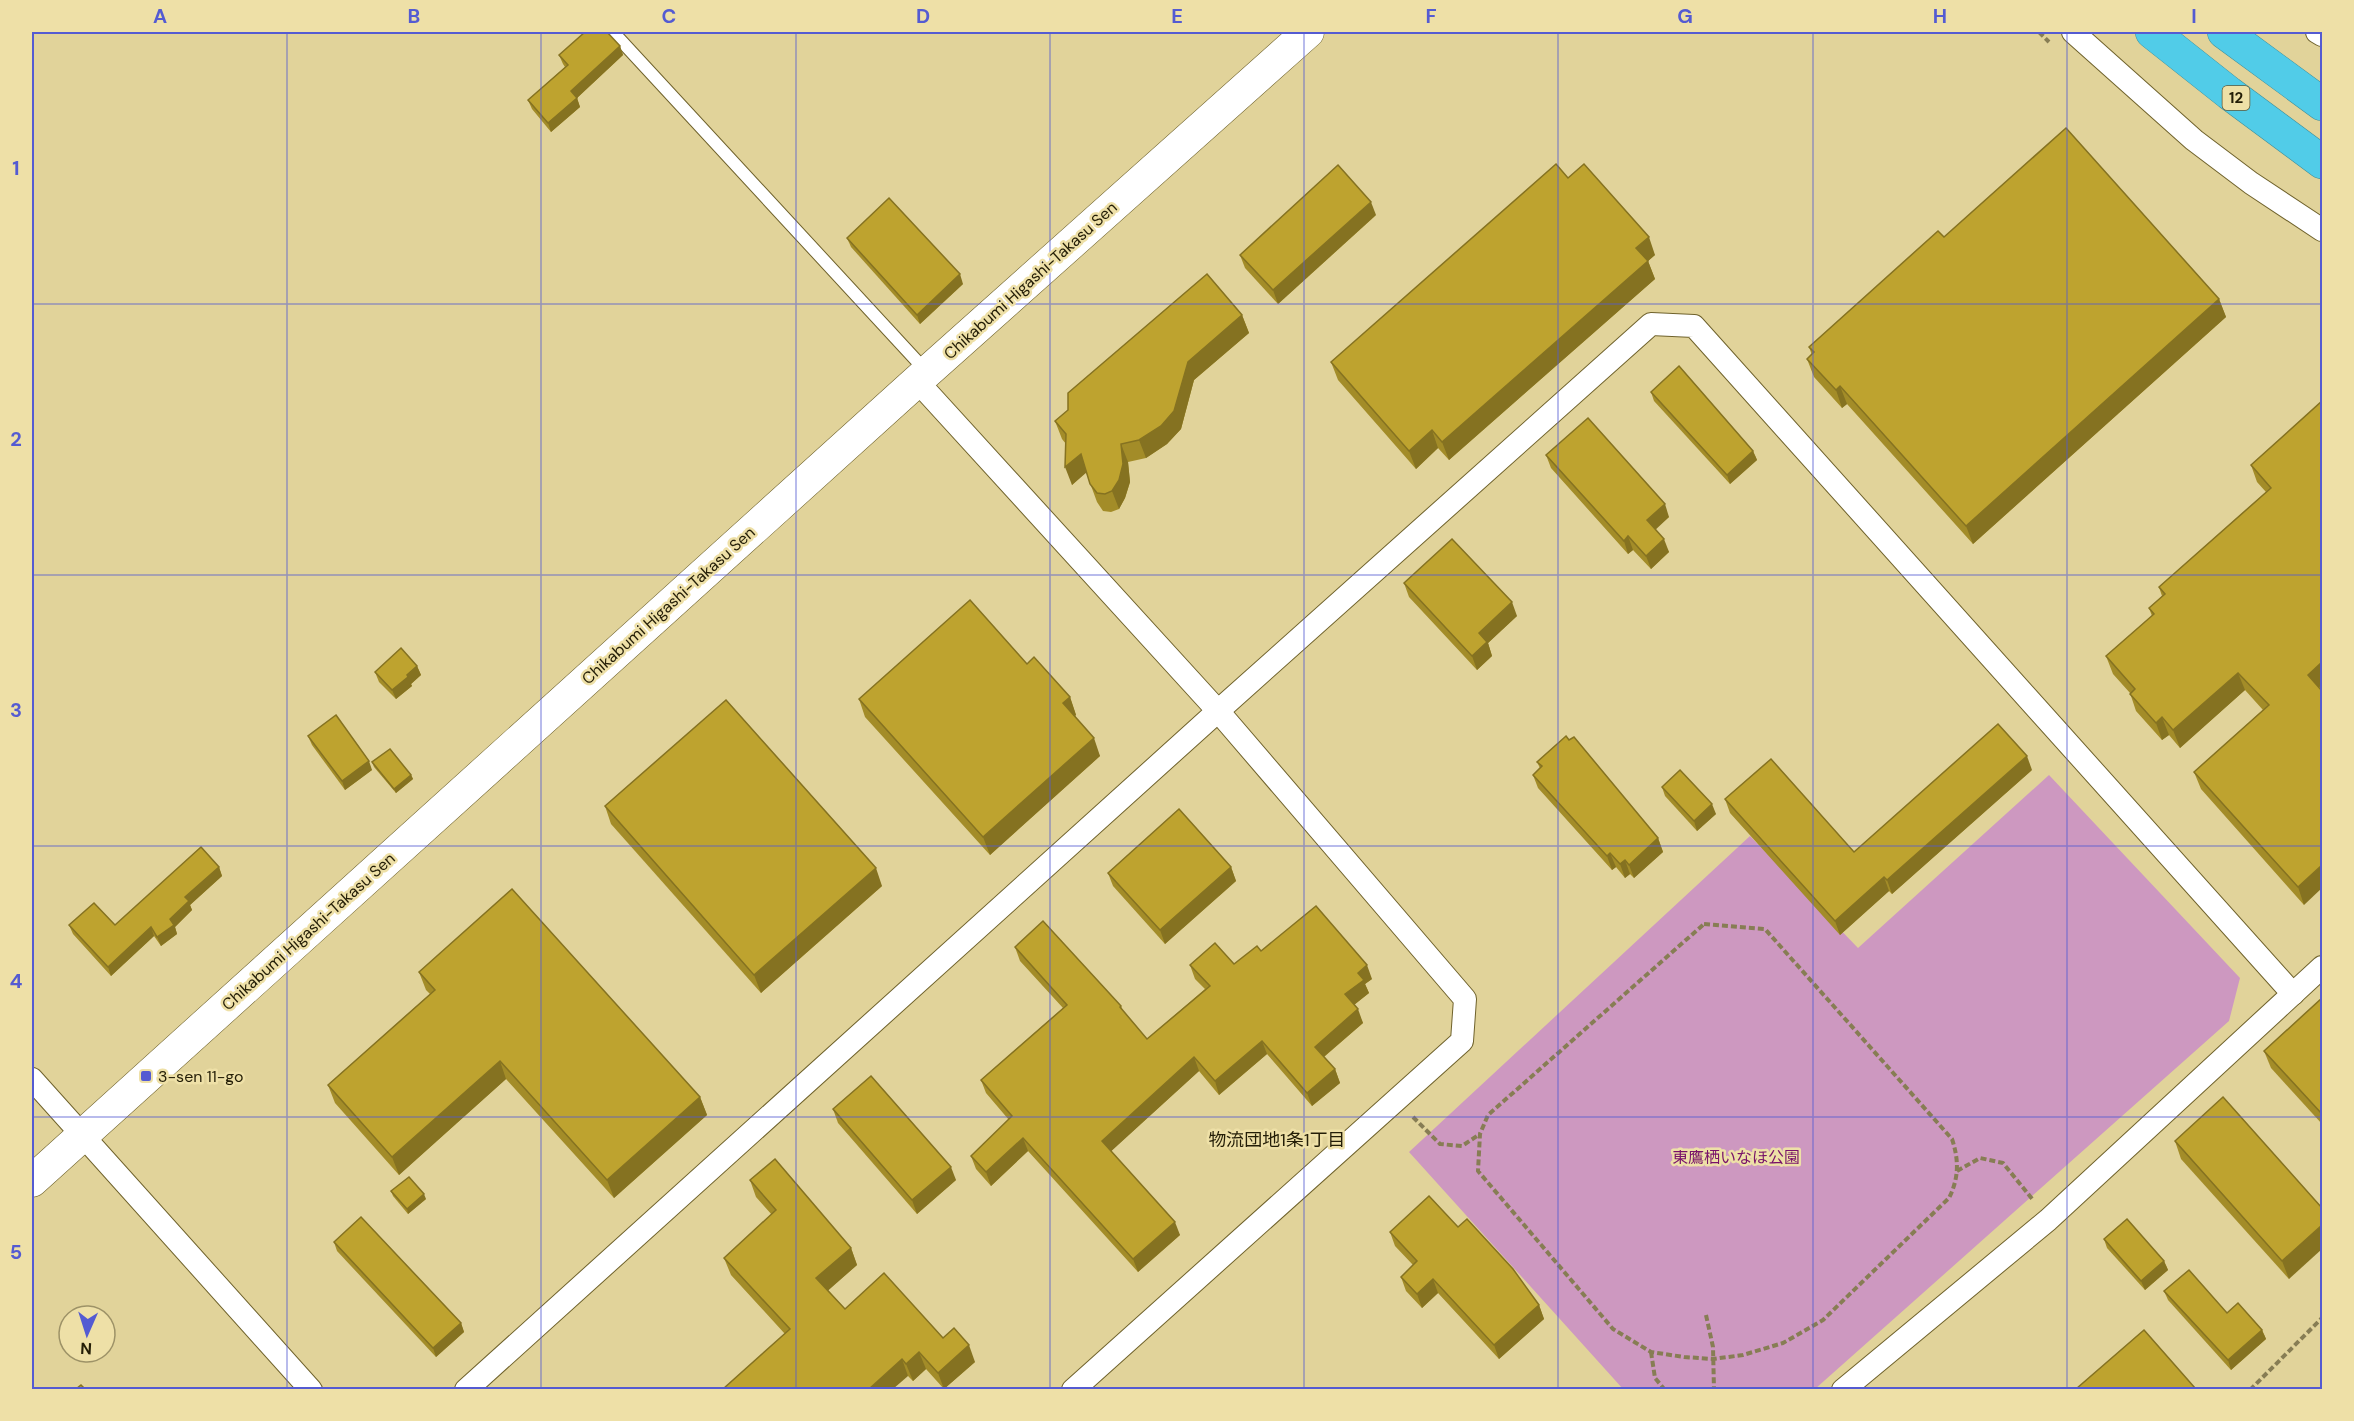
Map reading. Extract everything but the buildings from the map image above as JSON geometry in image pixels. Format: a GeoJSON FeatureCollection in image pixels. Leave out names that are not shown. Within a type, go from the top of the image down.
{"type":"FeatureCollection","features":[{"type":"Feature","properties":{"kind":"highway","name":"12"},"geometry":{"type":"LineString","coordinates":[[2152,32],[2322,162]]}},
{"type":"Feature","properties":{"kind":"highway"},"geometry":{"type":"LineString","coordinates":[[2224,32],[2322,104]]}},
{"type":"Feature","properties":{"kind":"street","name":"Chikabumi Higashi-Takasu Sen"},"geometry":{"type":"LineString","coordinates":[[32,1181],[922,377],[1308,32]]}},
{"type":"Feature","properties":{"kind":"street"},"geometry":{"type":"LineString","coordinates":[[2073,32],[2194,140],[2252,183],[2322,230]]}},
{"type":"Feature","properties":{"kind":"street"},"geometry":{"type":"LineString","coordinates":[[2317,32],[2322,35]]}},
{"type":"Feature","properties":{"kind":"street"},"geometry":{"type":"LineString","coordinates":[[466,1389],[1650,324],[1694,326],[2293,994]]}},
{"type":"Feature","properties":{"kind":"street"},"geometry":{"type":"LineString","coordinates":[[922,377],[1218,711],[1465,999],[1462,1041],[1073,1389]]}},
{"type":"Feature","properties":{"kind":"street"},"geometry":{"type":"LineString","coordinates":[[1843,1389],[2048,1220],[2322,967]]}},
{"type":"Feature","properties":{"kind":"street"},"geometry":{"type":"LineString","coordinates":[[32,1079],[311,1389]]}},
{"type":"Feature","properties":{"kind":"lane"},"geometry":{"type":"LineString","coordinates":[[613,32],[922,377]]}},
{"type":"Feature","properties":{"kind":"path"},"geometry":{"type":"LineString","coordinates":[[1704,924],[1766,929],[1952,1139],[1958,1156],[1957,1171],[1956,1184],[1949,1198],[1823,1320],[1783,1343],[1743,1355],[1713,1359],[1684,1357],[1651,1352],[1613,1329],[1478,1171],[1479,1134],[1488,1115],[1704,924]]}},
{"type":"Feature","properties":{"kind":"path"},"geometry":{"type":"LineString","coordinates":[[1396,1100],[1440,1144],[1462,1146],[1479,1134]]}},
{"type":"Feature","properties":{"kind":"path"},"geometry":{"type":"LineString","coordinates":[[1957,1171],[1980,1158],[2003,1163],[2048,1220]]}},
{"type":"Feature","properties":{"kind":"path"},"geometry":{"type":"LineString","coordinates":[[1706,1315],[1713,1347],[1714,1389]]}},
{"type":"Feature","properties":{"kind":"path"},"geometry":{"type":"LineString","coordinates":[[2250,1389],[2322,1318]]}},
{"type":"Feature","properties":{"kind":"path"},"geometry":{"type":"LineString","coordinates":[[1651,1352],[1655,1378],[1665,1389]]}},
{"type":"Feature","properties":{"kind":"green space","name":"東鷹栖いなほ公園"},"geometry":{"type":"Polygon","coordinates":[[[2049,775],[2240,978],[2229,1021],[1815,1389],[1623,1389],[1409,1152],[1750,836],[1858,948],[2049,775]]]}},
{"type":"Feature","properties":{"kind":"place","name":"3-sen 11-go"},"geometry":{"type":"Point","coordinates":[146,1076]}},
{"type":"Feature","properties":{"kind":"district","name":"物流団地1条1丁目"},"geometry":{"type":"Point","coordinates":[1277,1140]}}]}
